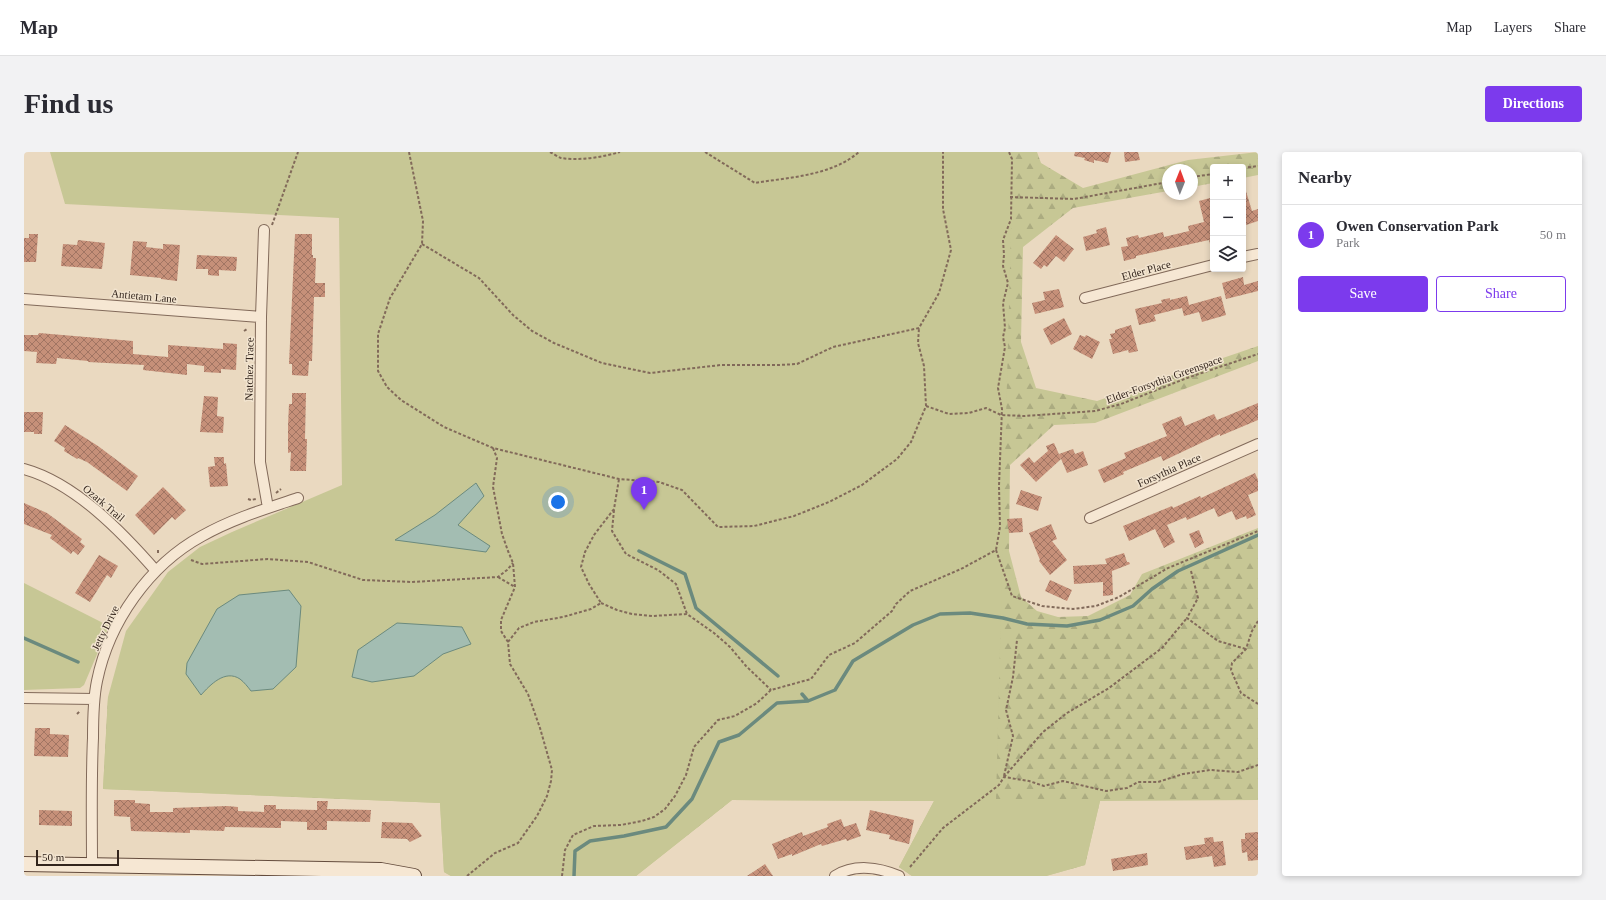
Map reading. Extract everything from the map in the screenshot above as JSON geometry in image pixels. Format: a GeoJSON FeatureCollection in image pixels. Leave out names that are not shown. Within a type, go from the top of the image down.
{"type":"FeatureCollection","features":[{"type":"Feature","properties":{"kind":"street","name":"Natchez Trace"},"geometry":{"type":"LineString","coordinates":[[264,230],[261,317],[260,462],[268,508]]}},
{"type":"Feature","properties":{"kind":"street"},"geometry":{"type":"LineString","coordinates":[[1246,257],[1258,254]]}},
{"type":"Feature","properties":{"kind":"street","name":"Elder Place"},"geometry":{"type":"LineString","coordinates":[[1086,298],[1210,266]]}},
{"type":"Feature","properties":{"kind":"street","name":"Antietam Lane"},"geometry":{"type":"LineString","coordinates":[[24,299],[261,317]]}},
{"type":"Feature","properties":{"kind":"street","name":"Forsythia Place"},"geometry":{"type":"LineString","coordinates":[[1090,518],[1258,444]]}},
{"type":"Feature","properties":{"kind":"street","name":"Ozark Trail"},"geometry":{"type":"LineString","coordinates":[[24,469],[56,483],[74,494],[120,532],[156,571]]}},
{"type":"Feature","properties":{"kind":"street","name":"Jetty Drive"},"geometry":{"type":"LineString","coordinates":[[92,865],[91,770],[94,699],[102,662],[117,626],[126,610],[156,571],[182,549],[202,536],[242,517],[298,498]]}},
{"type":"Feature","properties":{"kind":"street"},"geometry":{"type":"LineString","coordinates":[[24,698],[94,699]]}},
{"type":"Feature","properties":{"kind":"street"},"geometry":{"type":"LineString","coordinates":[[24,864],[325,872],[382,870],[414,876]]}},
{"type":"Feature","properties":{"kind":"street"},"geometry":{"type":"LineString","coordinates":[[834,876],[849,869],[871,868],[891,872],[899,876]]}},
{"type":"Feature","properties":{"kind":"path"},"geometry":{"type":"LineString","coordinates":[[264,230],[272,225],[298,152]]}},
{"type":"Feature","properties":{"kind":"path"},"geometry":{"type":"LineString","coordinates":[[409,152],[423,222],[422,244],[390,298],[378,334],[378,371],[387,387],[401,400],[444,427],[493,448],[619,479],[658,482],[682,490],[718,527],[754,526],[794,516],[829,502],[862,485],[897,459],[911,442],[926,406],[924,366],[918,343],[919,328],[939,293],[951,250],[943,209],[943,152]]}},
{"type":"Feature","properties":{"kind":"path"},"geometry":{"type":"LineString","coordinates":[[550,152],[560,158],[584,158],[610,155],[620,152]]}},
{"type":"Feature","properties":{"kind":"path"},"geometry":{"type":"LineString","coordinates":[[706,152],[756,183],[819,172],[848,161],[859,152]]}},
{"type":"Feature","properties":{"kind":"path"},"geometry":{"type":"LineString","coordinates":[[1009,152],[1012,159],[1010,197],[1011,219],[1003,240],[1004,255],[1002,266],[1008,283],[1003,303],[1005,347],[998,388],[1001,415],[999,486],[1000,527],[996,550],[1012,596],[1042,606],[1073,609],[1096,606],[1119,597],[1168,568],[1258,531]]}},
{"type":"Feature","properties":{"kind":"path"},"geometry":{"type":"LineString","coordinates":[[1246,168],[1258,166]]}},
{"type":"Feature","properties":{"kind":"path"},"geometry":{"type":"LineString","coordinates":[[1198,177],[1210,175]]}},
{"type":"Feature","properties":{"kind":"path"},"geometry":{"type":"LineString","coordinates":[[1010,197],[1074,199],[1162,183]]}},
{"type":"Feature","properties":{"kind":"path"},"geometry":{"type":"LineString","coordinates":[[422,244],[479,278],[513,315],[532,331],[554,343],[602,362],[650,374],[721,365],[779,366],[797,364],[833,347],[919,328]]}},
{"type":"Feature","properties":{"kind":"path","name":"Elder-Forsythia Greenspace"},"geometry":{"type":"LineString","coordinates":[[926,406],[949,414],[969,413],[986,408],[1001,415],[1025,416],[1095,411],[1121,404],[1187,378],[1258,354]]}},
{"type":"Feature","properties":{"kind":"path"},"geometry":{"type":"LineString","coordinates":[[467,876],[495,853],[518,843],[544,803],[551,781],[552,770],[546,747],[528,694],[510,664],[508,642],[501,631],[501,620],[515,587],[513,563],[502,534],[493,487],[497,458],[493,448]]}},
{"type":"Feature","properties":{"kind":"path"},"geometry":{"type":"LineString","coordinates":[[619,479],[612,531],[626,554],[658,570],[676,584],[687,614],[714,633],[730,647],[746,666],[771,690]]}},
{"type":"Feature","properties":{"kind":"path"},"geometry":{"type":"LineString","coordinates":[[278,492],[281,489]]}},
{"type":"Feature","properties":{"kind":"path"},"geometry":{"type":"LineString","coordinates":[[614,509],[594,535],[585,552],[581,567],[589,584],[601,603],[617,610],[632,614],[652,616],[687,614]]}},
{"type":"Feature","properties":{"kind":"path"},"geometry":{"type":"LineString","coordinates":[[562,876],[565,850],[573,835],[594,826],[621,825],[642,821],[654,817],[664,809],[675,796],[686,775],[694,747],[718,720],[735,716],[757,703],[771,690],[811,679],[829,655],[855,643],[892,611],[896,604],[910,591],[961,569],[996,550]]}},
{"type":"Feature","properties":{"kind":"path"},"geometry":{"type":"LineString","coordinates":[[191,560],[202,564],[247,562],[268,559],[308,562],[363,580],[412,582],[498,577],[515,587]]}},
{"type":"Feature","properties":{"kind":"path"},"geometry":{"type":"LineString","coordinates":[[498,577],[513,563]]}},
{"type":"Feature","properties":{"kind":"path"},"geometry":{"type":"LineString","coordinates":[[910,867],[943,828],[999,785],[1044,732],[1067,713],[1109,688],[1162,648],[1187,618],[1198,598],[1191,571]]}},
{"type":"Feature","properties":{"kind":"path"},"geometry":{"type":"LineString","coordinates":[[508,642],[519,628],[534,622],[563,617],[591,609],[601,603]]}},
{"type":"Feature","properties":{"kind":"path"},"geometry":{"type":"LineString","coordinates":[[1187,618],[1218,641],[1246,649]]}},
{"type":"Feature","properties":{"kind":"path"},"geometry":{"type":"LineString","coordinates":[[1258,621],[1252,631],[1246,649],[1232,663],[1231,670],[1241,693],[1258,704]]}},
{"type":"Feature","properties":{"kind":"path"},"geometry":{"type":"LineString","coordinates":[[1004,778],[1013,736],[1006,710],[1013,677],[1017,640]]}},
{"type":"Feature","properties":{"kind":"path"},"geometry":{"type":"LineString","coordinates":[[77,714],[80,711]]}},
{"type":"Feature","properties":{"kind":"path"},"geometry":{"type":"LineString","coordinates":[[1004,778],[1029,781],[1044,786],[1063,781],[1106,791],[1127,788],[1138,782],[1158,782],[1183,774],[1210,770],[1238,772],[1258,765]]}},
{"type":"Feature","properties":{"kind":"green space"},"geometry":{"type":"Polygon","coordinates":[[[50,152],[1013,152],[996,801],[1100,801],[1085,865],[1046,876],[912,876],[899,867],[934,801],[732,800],[636,876],[451,876],[444,872],[440,803],[103,789],[108,697],[126,631],[168,572],[200,547],[342,485],[339,218],[65,204],[50,152]]]}},
{"type":"Feature","properties":{"kind":"green space"},"geometry":{"type":"Polygon","coordinates":[[[925,152],[1037,152],[1041,163],[1083,188],[1162,167],[1162,192],[1073,208],[1023,247],[1021,342],[1036,388],[1097,401],[1258,346],[1258,361],[1095,423],[1054,425],[1010,465],[1009,551],[1021,597],[1037,611],[1058,617],[1088,616],[1130,595],[1142,574],[1258,528],[1258,800],[1100,801],[1085,865],[1046,876],[912,876],[899,867],[934,801],[732,800],[636,876],[451,876],[444,872],[440,803],[103,789],[108,697],[226,740],[925,152]]]}},
{"type":"Feature","properties":{"kind":"green space"},"geometry":{"type":"Polygon","coordinates":[[[1258,152],[1258,175],[1246,177],[1246,164],[1210,164],[1210,184],[1198,186],[1198,164],[1173,164],[1188,160],[1258,152]]]}},
{"type":"Feature","properties":{"kind":"green space"},"geometry":{"type":"Polygon","coordinates":[[[24,583],[109,626],[84,685],[80,688],[24,690],[24,583]]]}},
{"type":"Feature","properties":{"kind":"shaded area"},"geometry":{"type":"Polygon","coordinates":[[[476,483],[484,496],[458,525],[490,546],[486,552],[395,540],[435,515],[476,483]]]}},
{"type":"Feature","properties":{"kind":"shaded area"},"geometry":{"type":"Polygon","coordinates":[[[289,590],[301,606],[296,667],[273,689],[251,691],[240,679],[234,676],[229,676],[223,677],[213,683],[201,695],[186,674],[187,663],[217,609],[239,595],[289,590]]]}},
{"type":"Feature","properties":{"kind":"shaded area"},"geometry":{"type":"Polygon","coordinates":[[[397,623],[462,627],[471,644],[443,654],[414,676],[372,682],[352,677],[358,650],[397,623]]]}},
{"type":"Feature","properties":{"kind":"building"},"geometry":{"type":"Polygon","coordinates":[[[1075,152],[1111,152],[1108,163],[1094,160],[1094,163],[1084,160],[1085,158],[1074,156],[1075,152]]]}},
{"type":"Feature","properties":{"kind":"building"},"geometry":{"type":"Polygon","coordinates":[[[1124,152],[1138,152],[1140,160],[1125,162],[1124,152]]]}},
{"type":"Feature","properties":{"kind":"building"},"geometry":{"type":"Polygon","coordinates":[[[1246,191],[1252,211],[1258,209],[1258,221],[1246,225],[1246,191]]]}},
{"type":"Feature","properties":{"kind":"building"},"geometry":{"type":"Polygon","coordinates":[[[1210,198],[1210,244],[1209,240],[1136,256],[1136,258],[1124,261],[1121,247],[1128,246],[1126,238],[1138,235],[1139,238],[1163,232],[1164,237],[1189,231],[1188,226],[1204,222],[1199,201],[1210,198]]]}},
{"type":"Feature","properties":{"kind":"building"},"geometry":{"type":"Polygon","coordinates":[[[1106,227],[1110,245],[1086,251],[1083,237],[1097,233],[1096,230],[1106,227]]]}},
{"type":"Feature","properties":{"kind":"building"},"geometry":{"type":"Polygon","coordinates":[[[29,234],[38,234],[36,262],[24,262],[24,238],[29,238],[29,234]]]}},
{"type":"Feature","properties":{"kind":"building"},"geometry":{"type":"Polygon","coordinates":[[[295,234],[312,234],[312,255],[313,258],[316,258],[315,283],[325,283],[325,297],[314,297],[312,361],[309,361],[308,376],[292,375],[292,364],[289,364],[295,234]]]}},
{"type":"Feature","properties":{"kind":"building"},"geometry":{"type":"Polygon","coordinates":[[[1056,235],[1074,249],[1064,262],[1056,256],[1047,267],[1044,265],[1041,269],[1033,263],[1056,235]]]}},
{"type":"Feature","properties":{"kind":"building"},"geometry":{"type":"Polygon","coordinates":[[[78,240],[105,243],[102,269],[61,266],[63,244],[77,245],[78,240]]]}},
{"type":"Feature","properties":{"kind":"building"},"geometry":{"type":"Polygon","coordinates":[[[133,241],[147,242],[146,247],[163,249],[163,244],[180,245],[177,281],[130,275],[133,241]]]}},
{"type":"Feature","properties":{"kind":"building"},"geometry":{"type":"Polygon","coordinates":[[[197,255],[237,257],[236,271],[219,270],[219,276],[208,275],[208,269],[196,269],[197,255]]]}},
{"type":"Feature","properties":{"kind":"building"},"geometry":{"type":"Polygon","coordinates":[[[1243,277],[1244,285],[1258,281],[1258,291],[1226,299],[1222,283],[1243,277]]]}},
{"type":"Feature","properties":{"kind":"building"},"geometry":{"type":"Polygon","coordinates":[[[1059,289],[1064,307],[1035,314],[1032,303],[1045,300],[1043,292],[1059,289]]]}},
{"type":"Feature","properties":{"kind":"building"},"geometry":{"type":"Polygon","coordinates":[[[1187,296],[1189,305],[1221,296],[1226,315],[1202,322],[1199,312],[1184,316],[1182,308],[1154,315],[1156,321],[1139,325],[1135,309],[1162,303],[1161,300],[1170,298],[1170,300],[1187,296]]]}},
{"type":"Feature","properties":{"kind":"building"},"geometry":{"type":"Polygon","coordinates":[[[1064,318],[1072,334],[1051,345],[1043,329],[1064,318]]]}},
{"type":"Feature","properties":{"kind":"building"},"geometry":{"type":"Polygon","coordinates":[[[1131,325],[1138,351],[1129,353],[1128,350],[1113,354],[1109,339],[1112,339],[1110,334],[1115,333],[1115,330],[1131,325]]]}},
{"type":"Feature","properties":{"kind":"building"},"geometry":{"type":"Polygon","coordinates":[[[39,333],[133,341],[133,354],[168,357],[168,345],[223,349],[223,343],[237,344],[236,370],[221,369],[221,373],[204,372],[204,366],[187,364],[187,375],[143,370],[144,365],[88,362],[57,358],[56,364],[36,363],[37,352],[24,351],[24,335],[38,335],[39,333]]]}},
{"type":"Feature","properties":{"kind":"building"},"geometry":{"type":"Polygon","coordinates":[[[1080,335],[1085,337],[1086,335],[1100,342],[1092,359],[1073,349],[1080,335]]]}},
{"type":"Feature","properties":{"kind":"building"},"geometry":{"type":"Polygon","coordinates":[[[292,393],[306,393],[306,471],[290,471],[291,452],[288,453],[288,426],[289,404],[292,404],[292,393]]]}},
{"type":"Feature","properties":{"kind":"building"},"geometry":{"type":"Polygon","coordinates":[[[204,396],[218,397],[217,416],[224,417],[223,433],[200,432],[204,396]]]}},
{"type":"Feature","properties":{"kind":"building"},"geometry":{"type":"Polygon","coordinates":[[[1258,403],[1258,420],[1220,436],[1220,434],[1163,461],[1161,456],[1123,472],[1124,474],[1104,483],[1098,470],[1126,458],[1124,453],[1167,436],[1162,424],[1181,416],[1185,426],[1214,414],[1217,420],[1258,403]]]}},
{"type":"Feature","properties":{"kind":"building"},"geometry":{"type":"Polygon","coordinates":[[[24,412],[43,412],[42,434],[24,432],[24,412]]]}},
{"type":"Feature","properties":{"kind":"building"},"geometry":{"type":"Polygon","coordinates":[[[65,425],[98,446],[138,476],[127,491],[87,462],[78,458],[77,459],[64,451],[65,448],[54,441],[65,425]]]}},
{"type":"Feature","properties":{"kind":"building"},"geometry":{"type":"Polygon","coordinates":[[[1054,443],[1061,459],[1036,482],[1020,465],[1029,457],[1034,463],[1048,451],[1046,446],[1054,443]]]}},
{"type":"Feature","properties":{"kind":"building"},"geometry":{"type":"Polygon","coordinates":[[[1073,449],[1075,454],[1083,451],[1088,465],[1067,473],[1059,454],[1073,449]]]}},
{"type":"Feature","properties":{"kind":"building"},"geometry":{"type":"Polygon","coordinates":[[[214,457],[224,457],[228,486],[210,487],[208,467],[215,466],[214,457]]]}},
{"type":"Feature","properties":{"kind":"building"},"geometry":{"type":"Polygon","coordinates":[[[1255,473],[1258,480],[1258,491],[1248,495],[1256,515],[1247,519],[1246,516],[1236,520],[1232,511],[1218,517],[1214,508],[1187,520],[1186,517],[1167,525],[1175,542],[1164,548],[1155,529],[1129,541],[1123,526],[1172,506],[1173,508],[1200,496],[1201,498],[1255,473]]]}},
{"type":"Feature","properties":{"kind":"building"},"geometry":{"type":"Polygon","coordinates":[[[163,487],[186,510],[175,520],[172,517],[154,535],[135,515],[163,487]]]}},
{"type":"Feature","properties":{"kind":"building"},"geometry":{"type":"Polygon","coordinates":[[[1021,490],[1042,497],[1038,511],[1016,504],[1021,490]]]}},
{"type":"Feature","properties":{"kind":"building"},"geometry":{"type":"Polygon","coordinates":[[[24,503],[47,513],[82,539],[80,542],[85,546],[78,555],[73,551],[71,554],[50,538],[52,535],[24,524],[24,503]]]}},
{"type":"Feature","properties":{"kind":"building"},"geometry":{"type":"Polygon","coordinates":[[[1022,518],[1023,532],[1009,533],[1007,519],[1022,518]]]}},
{"type":"Feature","properties":{"kind":"building"},"geometry":{"type":"Polygon","coordinates":[[[1051,524],[1057,539],[1052,541],[1067,560],[1050,575],[1039,561],[1040,560],[1029,533],[1051,524]]]}},
{"type":"Feature","properties":{"kind":"building"},"geometry":{"type":"Polygon","coordinates":[[[1199,530],[1204,543],[1195,548],[1189,534],[1199,530]]]}},
{"type":"Feature","properties":{"kind":"building"},"geometry":{"type":"Polygon","coordinates":[[[1124,553],[1127,562],[1130,564],[1112,571],[1113,595],[1103,596],[1103,582],[1074,584],[1073,566],[1107,564],[1105,559],[1124,553]]]}},
{"type":"Feature","properties":{"kind":"building"},"geometry":{"type":"Polygon","coordinates":[[[99,555],[118,566],[111,578],[107,575],[90,602],[75,593],[99,555]]]}},
{"type":"Feature","properties":{"kind":"building"},"geometry":{"type":"Polygon","coordinates":[[[1050,580],[1072,590],[1067,601],[1045,591],[1050,580]]]}},
{"type":"Feature","properties":{"kind":"building"},"geometry":{"type":"Polygon","coordinates":[[[35,728],[50,728],[50,734],[69,735],[68,757],[34,756],[35,728]]]}},
{"type":"Feature","properties":{"kind":"building"},"geometry":{"type":"Polygon","coordinates":[[[114,800],[135,800],[135,803],[150,804],[150,812],[173,812],[173,808],[227,806],[238,807],[238,811],[264,812],[264,805],[276,805],[276,809],[317,810],[317,801],[328,801],[327,809],[371,810],[370,822],[327,821],[327,830],[307,830],[307,822],[281,821],[281,828],[225,827],[224,831],[190,830],[190,833],[131,831],[130,817],[114,816],[114,800]]]}},
{"type":"Feature","properties":{"kind":"building"},"geometry":{"type":"Polygon","coordinates":[[[39,810],[72,811],[72,826],[39,825],[39,810]]]}},
{"type":"Feature","properties":{"kind":"building"},"geometry":{"type":"Polygon","coordinates":[[[870,810],[914,820],[909,844],[889,839],[890,835],[866,830],[870,810]]]}},
{"type":"Feature","properties":{"kind":"building"},"geometry":{"type":"Polygon","coordinates":[[[841,819],[844,827],[856,823],[861,836],[847,841],[846,839],[822,846],[821,844],[792,856],[792,854],[778,859],[772,844],[802,832],[803,836],[828,827],[827,824],[841,819]]]}},
{"type":"Feature","properties":{"kind":"building"},"geometry":{"type":"Polygon","coordinates":[[[382,822],[412,823],[422,836],[410,842],[407,839],[381,838],[382,822]]]}},
{"type":"Feature","properties":{"kind":"building"},"geometry":{"type":"Polygon","coordinates":[[[1258,832],[1258,860],[1248,861],[1247,852],[1242,853],[1241,839],[1245,839],[1245,833],[1258,832]]]}},
{"type":"Feature","properties":{"kind":"building"},"geometry":{"type":"Polygon","coordinates":[[[1213,837],[1214,842],[1223,841],[1226,865],[1214,867],[1212,856],[1186,860],[1184,847],[1205,844],[1204,838],[1213,837]]]}},
{"type":"Feature","properties":{"kind":"building"},"geometry":{"type":"Polygon","coordinates":[[[1147,853],[1148,865],[1113,871],[1111,859],[1147,853]]]}},
{"type":"Feature","properties":{"kind":"building"},"geometry":{"type":"Polygon","coordinates":[[[765,864],[773,876],[747,876],[765,864]]]}},
{"type":"Feature","properties":{"kind":"waterway"},"geometry":{"type":"LineString","coordinates":[[574,876],[575,851],[590,841],[624,836],[666,827],[692,799],[719,742],[739,735],[777,703],[808,701],[835,690],[853,661],[913,625],[940,614],[970,613],[1003,618],[1027,624],[1067,626],[1100,620],[1133,606],[1152,589],[1178,571],[1258,535]]}},
{"type":"Feature","properties":{"kind":"waterway"},"geometry":{"type":"LineString","coordinates":[[639,551],[685,574],[696,608],[778,676]]}},
{"type":"Feature","properties":{"kind":"waterway"},"geometry":{"type":"LineString","coordinates":[[24,638],[78,662]]}},
{"type":"Feature","properties":{"kind":"waterway"},"geometry":{"type":"LineString","coordinates":[[802,694],[808,701]]}},
{"type":"Feature","properties":{"kind":"place","name":"Owen Conservation Park"},"geometry":{"type":"Point","coordinates":[644,510]}}]}
